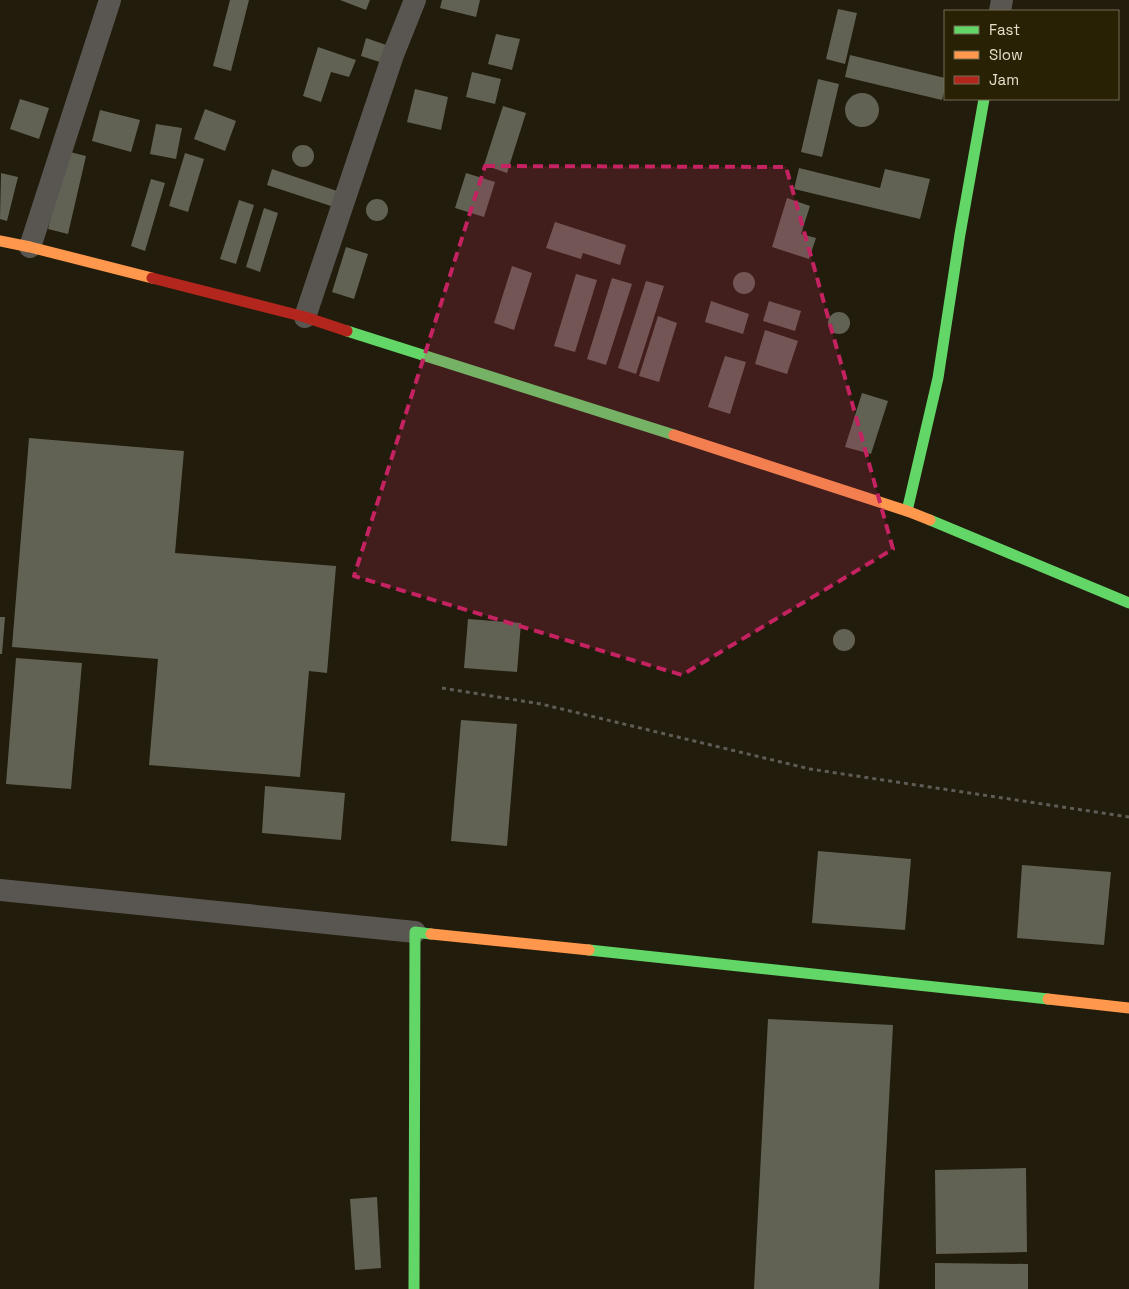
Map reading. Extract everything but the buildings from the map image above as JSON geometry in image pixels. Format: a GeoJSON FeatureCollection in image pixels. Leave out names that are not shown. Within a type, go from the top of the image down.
{"type":"FeatureCollection","features":[{"type":"Feature","properties":{"kind":"street"},"geometry":{"type":"LineString","coordinates":[[30,247],[110,0]]}},
{"type":"Feature","properties":{"kind":"street"},"geometry":{"type":"LineString","coordinates":[[305,317],[392,55],[415,0]]}},
{"type":"Feature","properties":{"kind":"street"},"geometry":{"type":"LineString","coordinates":[[907,512],[938,378],[960,234],[984,100]]}},
{"type":"Feature","properties":{"kind":"street"},"geometry":{"type":"LineString","coordinates":[[0,242],[30,247],[305,317],[907,512],[1129,604]]}},
{"type":"Feature","properties":{"kind":"street"},"geometry":{"type":"LineString","coordinates":[[0,890],[1129,1008]]}},
{"type":"Feature","properties":{"kind":"street"},"geometry":{"type":"LineString","coordinates":[[414,1289],[415,932]]}},
{"type":"Feature","properties":{"kind":"path"},"geometry":{"type":"LineString","coordinates":[[442,688],[541,704],[810,769],[1129,817]]}},
{"type":"Feature","properties":{"kind":"highlighted area"},"geometry":{"type":"Polygon","coordinates":[[[485,166],[786,167],[893,549],[682,675],[354,576],[485,166]]]}},
{"type":"Feature","properties":{"kind":"traffic: fast"},"geometry":{"type":"LineString","coordinates":[[907,511],[938,378],[960,234],[984,100]]}},
{"type":"Feature","properties":{"kind":"traffic: fast"},"geometry":{"type":"LineString","coordinates":[[347,331],[674,435]]}},
{"type":"Feature","properties":{"kind":"traffic: fast"},"geometry":{"type":"LineString","coordinates":[[930,520],[1129,603]]}},
{"type":"Feature","properties":{"kind":"traffic: fast"},"geometry":{"type":"LineString","coordinates":[[414,1289],[415,932],[431,934]]}},
{"type":"Feature","properties":{"kind":"traffic: fast"},"geometry":{"type":"LineString","coordinates":[[589,950],[1048,999]]}},
{"type":"Feature","properties":{"kind":"traffic: slow"},"geometry":{"type":"LineString","coordinates":[[0,241],[152,278]]}},
{"type":"Feature","properties":{"kind":"traffic: slow"},"geometry":{"type":"LineString","coordinates":[[674,435],[930,520]]}},
{"type":"Feature","properties":{"kind":"traffic: slow"},"geometry":{"type":"LineString","coordinates":[[431,934],[589,950]]}},
{"type":"Feature","properties":{"kind":"traffic: slow"},"geometry":{"type":"LineString","coordinates":[[1048,999],[1129,1008]]}},
{"type":"Feature","properties":{"kind":"traffic: jam"},"geometry":{"type":"LineString","coordinates":[[152,278],[305,317],[347,331]]}}]}
